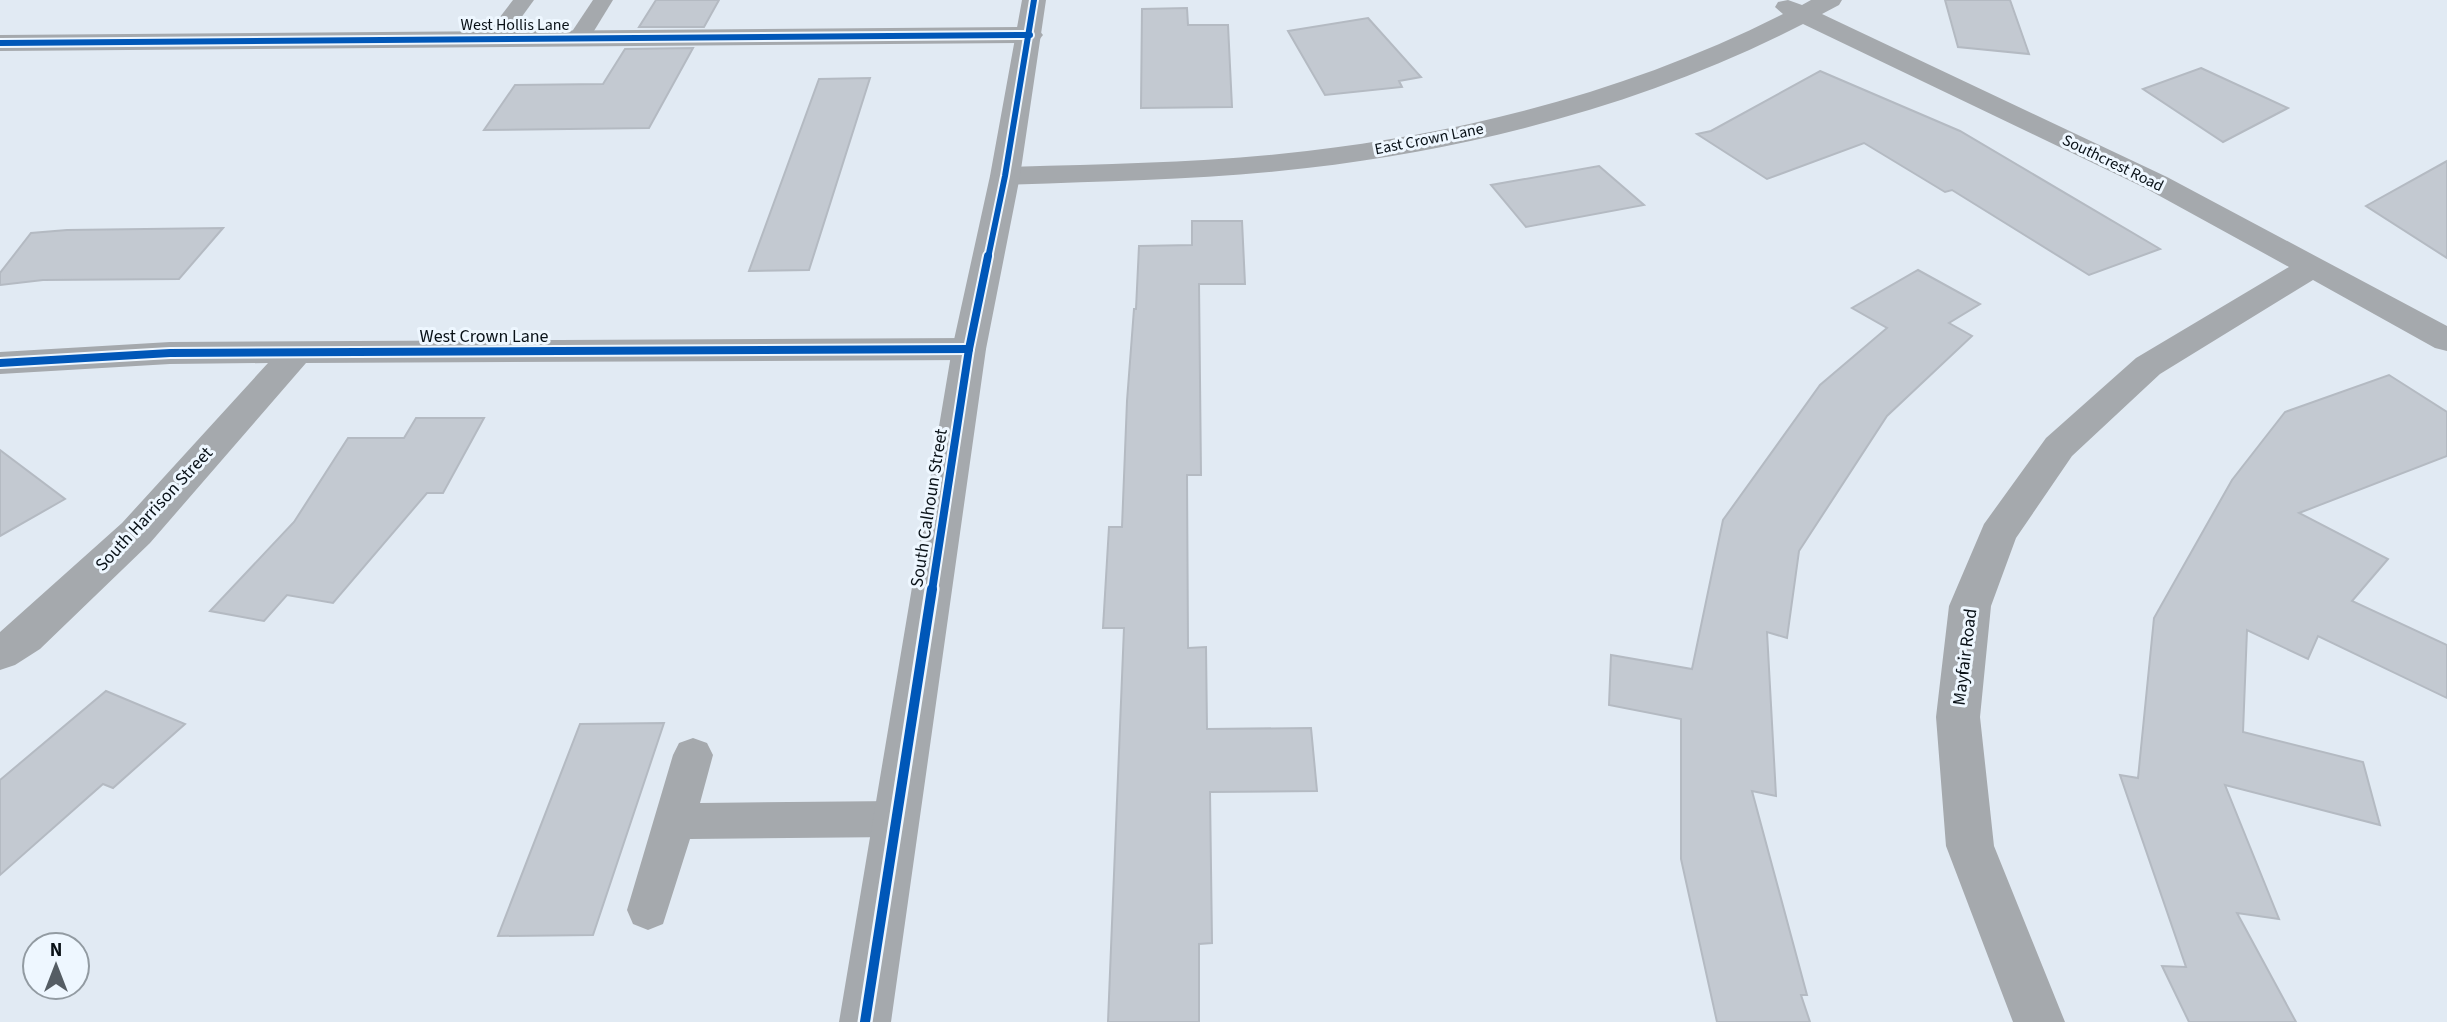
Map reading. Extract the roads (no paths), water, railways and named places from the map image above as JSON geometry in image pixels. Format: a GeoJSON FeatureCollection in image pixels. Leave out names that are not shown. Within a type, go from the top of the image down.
{"type":"FeatureCollection","features":[{"type":"Feature","properties":{"kind":"street","name":"Southcrest Road"},"geometry":{"type":"LineString","coordinates":[[1773,0],[2157,183],[2447,340]]}},
{"type":"Feature","properties":{"kind":"street","name":"East Crown Lane"},"geometry":{"type":"LineString","coordinates":[[1006,176],[1249,164],[1346,155],[1445,138],[1601,99],[1685,69],[1830,0]]}},
{"type":"Feature","properties":{"kind":"street","name":"West Hollis Lane"},"geometry":{"type":"LineString","coordinates":[[0,43],[578,39],[1032,18]]}},
{"type":"Feature","properties":{"kind":"street","name":"South Calhoun Street"},"geometry":{"type":"LineString","coordinates":[[865,1022],[969,349],[1006,176],[1032,18]]}},
{"type":"Feature","properties":{"kind":"street","name":"Mayfair Road"},"geometry":{"type":"LineString","coordinates":[[2039,1022],[1970,846],[1958,717],[1970,606],[1998,534],[2059,447],[2148,366],[2312,267]]}},
{"type":"Feature","properties":{"kind":"street","name":"West Crown Lane"},"geometry":{"type":"LineString","coordinates":[[0,363],[170,353],[969,349]]}},
{"type":"Feature","properties":{"kind":"street","name":"South Harrison Street"},"geometry":{"type":"LineString","coordinates":[[0,653],[25,637],[136,533],[296,353]]}},
{"type":"Feature","properties":{"kind":"lane"},"geometry":{"type":"LineString","coordinates":[[494,39],[524,0]]}},
{"type":"Feature","properties":{"kind":"lane"},"geometry":{"type":"LineString","coordinates":[[578,39],[603,0]]}},
{"type":"Feature","properties":{"kind":"lane"},"geometry":{"type":"LineString","coordinates":[[648,910],[693,755]]}},
{"type":"Feature","properties":{"kind":"lane"},"geometry":{"type":"LineString","coordinates":[[675,821],[897,819]]}}]}
